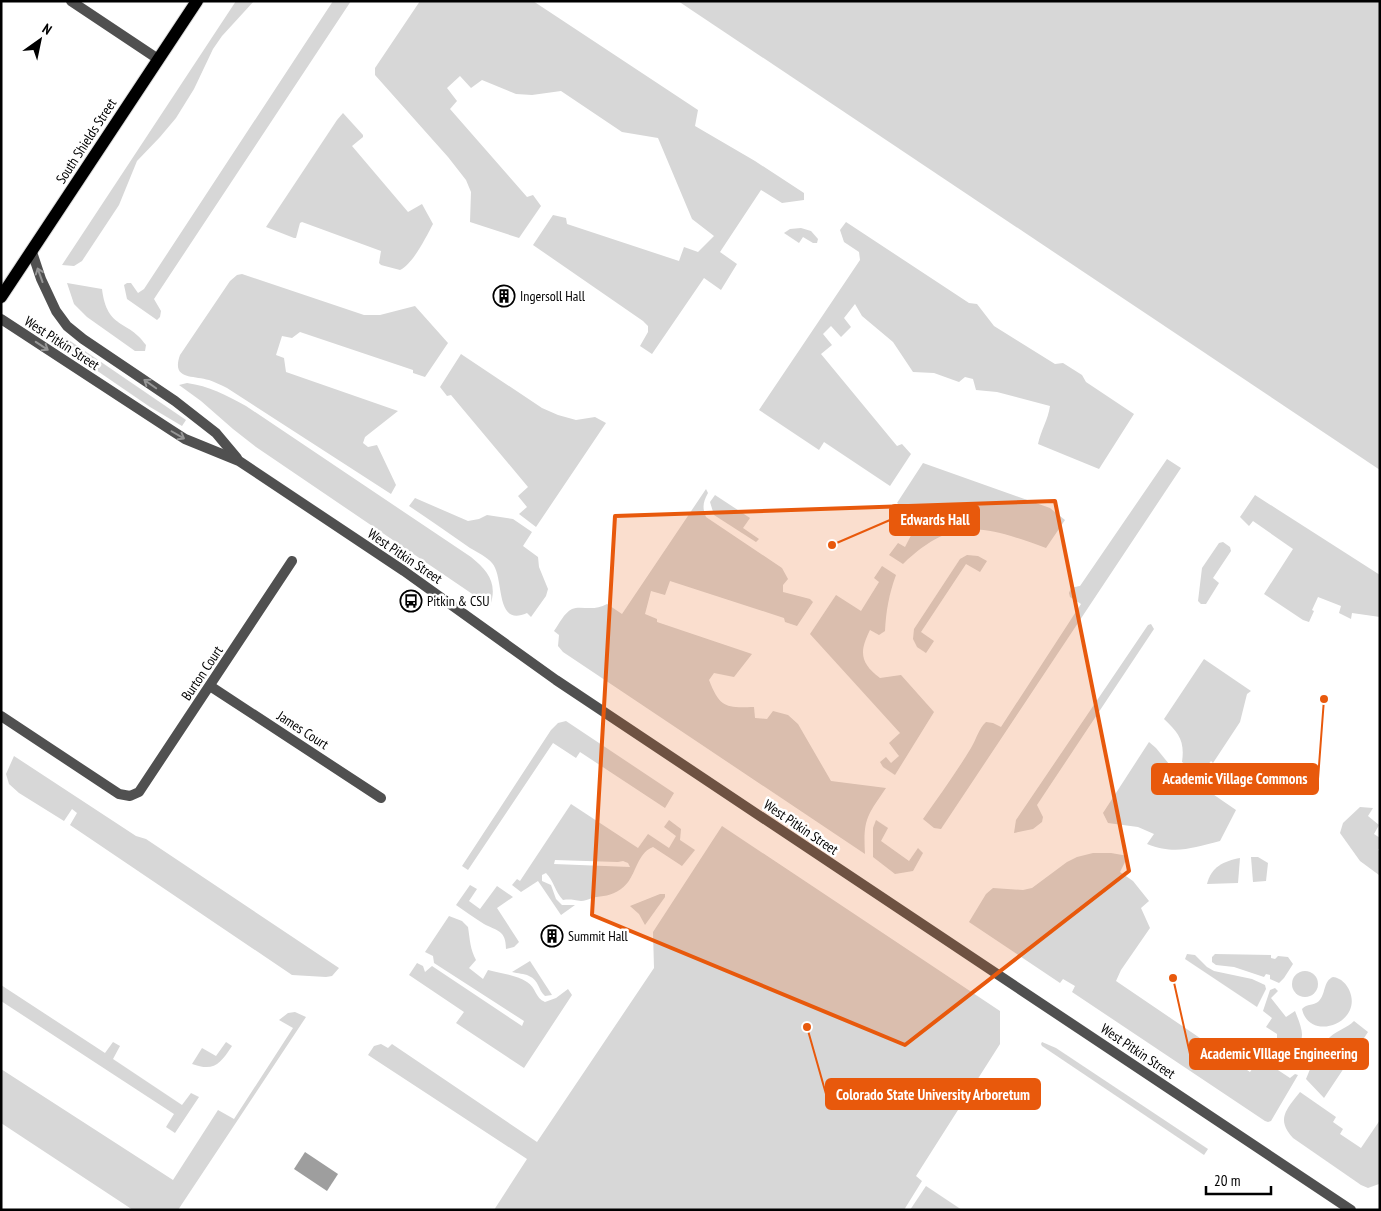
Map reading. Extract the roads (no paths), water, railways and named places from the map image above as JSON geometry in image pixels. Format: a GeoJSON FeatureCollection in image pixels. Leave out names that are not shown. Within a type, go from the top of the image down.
{"type":"FeatureCollection","features":[{"type":"Feature","properties":{"kind":"main road","name":"South Shields Street"},"geometry":{"type":"LineString","coordinates":[[1,297],[197,1]]}},
{"type":"Feature","properties":{"kind":"street"},"geometry":{"type":"LineString","coordinates":[[71,1],[158,59]]}},
{"type":"Feature","properties":{"kind":"street","name":"West Pitkin Street"},"geometry":{"type":"LineString","coordinates":[[32,252],[41,279],[56,311],[67,326],[216,433],[239,461]]}},
{"type":"Feature","properties":{"kind":"street","name":"West Pitkin Street"},"geometry":{"type":"LineString","coordinates":[[1,320],[178,434],[239,461],[404,571],[556,680],[1352,1210]]}},
{"type":"Feature","properties":{"kind":"street","name":"Burton Court"},"geometry":{"type":"LineString","coordinates":[[1,716],[119,794],[130,796],[139,792],[292,561]]}},
{"type":"Feature","properties":{"kind":"street","name":"James Court"},"geometry":{"type":"LineString","coordinates":[[210,686],[381,798]]}},
{"type":"Feature","properties":{"kind":"place","name":"Ingersoll Hall"},"geometry":{"type":"Point","coordinates":[504,296]}},
{"type":"Feature","properties":{"kind":"place","name":"Edwards Hall"},"geometry":{"type":"Point","coordinates":[832,545]}},
{"type":"Feature","properties":{"kind":"place","name":"Pitkin & CSU"},"geometry":{"type":"Point","coordinates":[411,601]}},
{"type":"Feature","properties":{"kind":"place","name":"Academic Village Commons"},"geometry":{"type":"Point","coordinates":[1324,699]}},
{"type":"Feature","properties":{"kind":"place","name":"Summit Hall"},"geometry":{"type":"Point","coordinates":[552,936]}},
{"type":"Feature","properties":{"kind":"place","name":"Academic VIllage Engineering"},"geometry":{"type":"Point","coordinates":[1173,978]}},
{"type":"Feature","properties":{"kind":"place","name":"Colorado State University Arboretum"},"geometry":{"type":"Point","coordinates":[807,1027]}}]}
